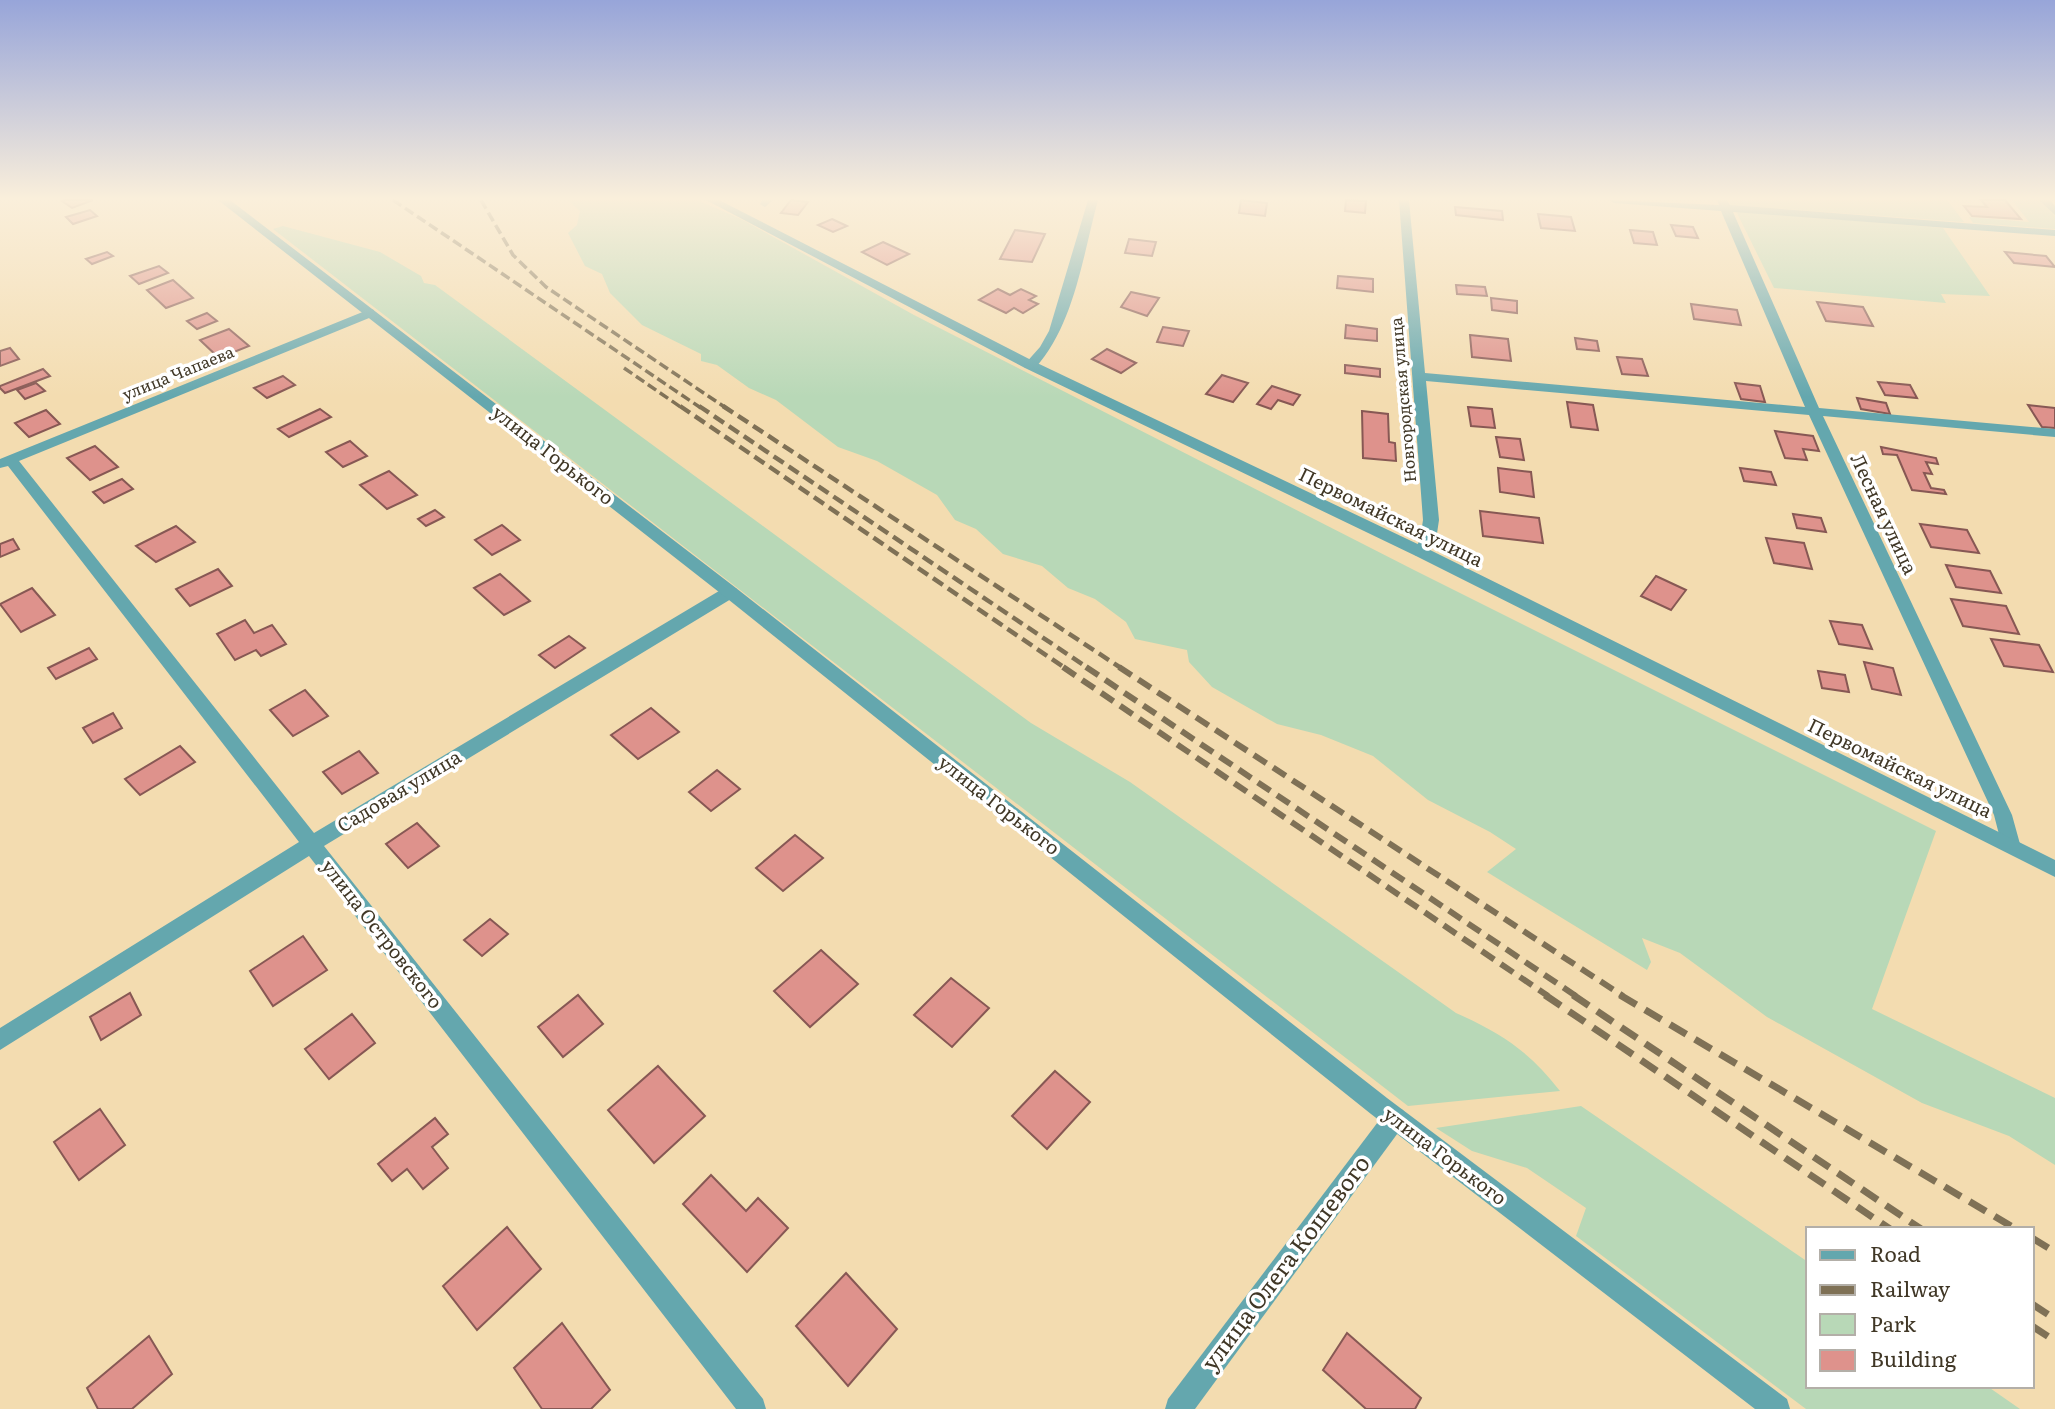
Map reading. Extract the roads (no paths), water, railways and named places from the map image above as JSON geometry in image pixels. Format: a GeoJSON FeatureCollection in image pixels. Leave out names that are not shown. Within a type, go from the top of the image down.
{"type":"FeatureCollection","features":[{"type":"Feature","properties":{"kind":"street","name":"улица Горького"},"geometry":{"type":"LineString","coordinates":[[309,266],[730,592],[1395,1118],[1777,1409]]}},
{"type":"Feature","properties":{"kind":"street","name":"Первомайская улица"},"geometry":{"type":"LineString","coordinates":[[838,266],[1030,365],[1421,552],[2010,844],[2055,869]]}},
{"type":"Feature","properties":{"kind":"street"},"geometry":{"type":"LineString","coordinates":[[1030,365],[1045,349],[1055,331],[1074,266]]}},
{"type":"Feature","properties":{"kind":"street","name":"Новгородская улица"},"geometry":{"type":"LineString","coordinates":[[1409,266],[1432,520],[1428,540],[1421,552]]}},
{"type":"Feature","properties":{"kind":"street","name":"Лесная улица"},"geometry":{"type":"LineString","coordinates":[[1751,266],[1814,411],[2003,815],[2010,844]]}},
{"type":"Feature","properties":{"kind":"street","name":"улица Чапаева"},"geometry":{"type":"LineString","coordinates":[[5,462],[370,313]]}},
{"type":"Feature","properties":{"kind":"street"},"geometry":{"type":"LineString","coordinates":[[1417,376],[2055,433]]}},
{"type":"Feature","properties":{"kind":"street","name":"улица Островского"},"geometry":{"type":"LineString","coordinates":[[5,462],[312,844],[752,1409]]}},
{"type":"Feature","properties":{"kind":"street","name":"Садовая улица"},"geometry":{"type":"LineString","coordinates":[[0,1040],[312,844],[730,592]]}},
{"type":"Feature","properties":{"kind":"street","name":"улица Олега Кошевого"},"geometry":{"type":"LineString","coordinates":[[1178,1409],[1395,1118]]}},
{"type":"Feature","properties":{"kind":"railway"},"geometry":{"type":"LineString","coordinates":[[490,266],[701,408]]}},
{"type":"Feature","properties":{"kind":"railway"},"geometry":{"type":"LineString","coordinates":[[524,266],[546,287],[724,407]]}},
{"type":"Feature","properties":{"kind":"railway"},"geometry":{"type":"LineString","coordinates":[[624,368],[682,408]]}},
{"type":"Feature","properties":{"kind":"railway"},"geometry":{"type":"LineString","coordinates":[[680,406],[1065,668]]}},
{"type":"Feature","properties":{"kind":"railway"},"geometry":{"type":"LineString","coordinates":[[699,406],[1088,668]]}},
{"type":"Feature","properties":{"kind":"railway"},"geometry":{"type":"LineString","coordinates":[[724,407],[1121,668]]}},
{"type":"Feature","properties":{"kind":"railway"},"geometry":{"type":"LineString","coordinates":[[1063,667],[1548,996]]}},
{"type":"Feature","properties":{"kind":"railway"},"geometry":{"type":"LineString","coordinates":[[1086,667],[1576,996]]}},
{"type":"Feature","properties":{"kind":"railway"},"geometry":{"type":"LineString","coordinates":[[1119,667],[1623,996]]}},
{"type":"Feature","properties":{"kind":"railway"},"geometry":{"type":"LineString","coordinates":[[1545,995],[1887,1227]]}},
{"type":"Feature","properties":{"kind":"railway"},"geometry":{"type":"LineString","coordinates":[[1573,995],[1918,1227]]}},
{"type":"Feature","properties":{"kind":"railway"},"geometry":{"type":"LineString","coordinates":[[1620,995],[2013,1227]]}},
{"type":"Feature","properties":{"kind":"railway"},"geometry":{"type":"LineString","coordinates":[[2034,1239],[2055,1252]]}},
{"type":"Feature","properties":{"kind":"railway"},"geometry":{"type":"LineString","coordinates":[[2034,1305],[2055,1319]]}},
{"type":"Feature","properties":{"kind":"railway"},"geometry":{"type":"LineString","coordinates":[[2034,1327],[2055,1341]]}}]}
